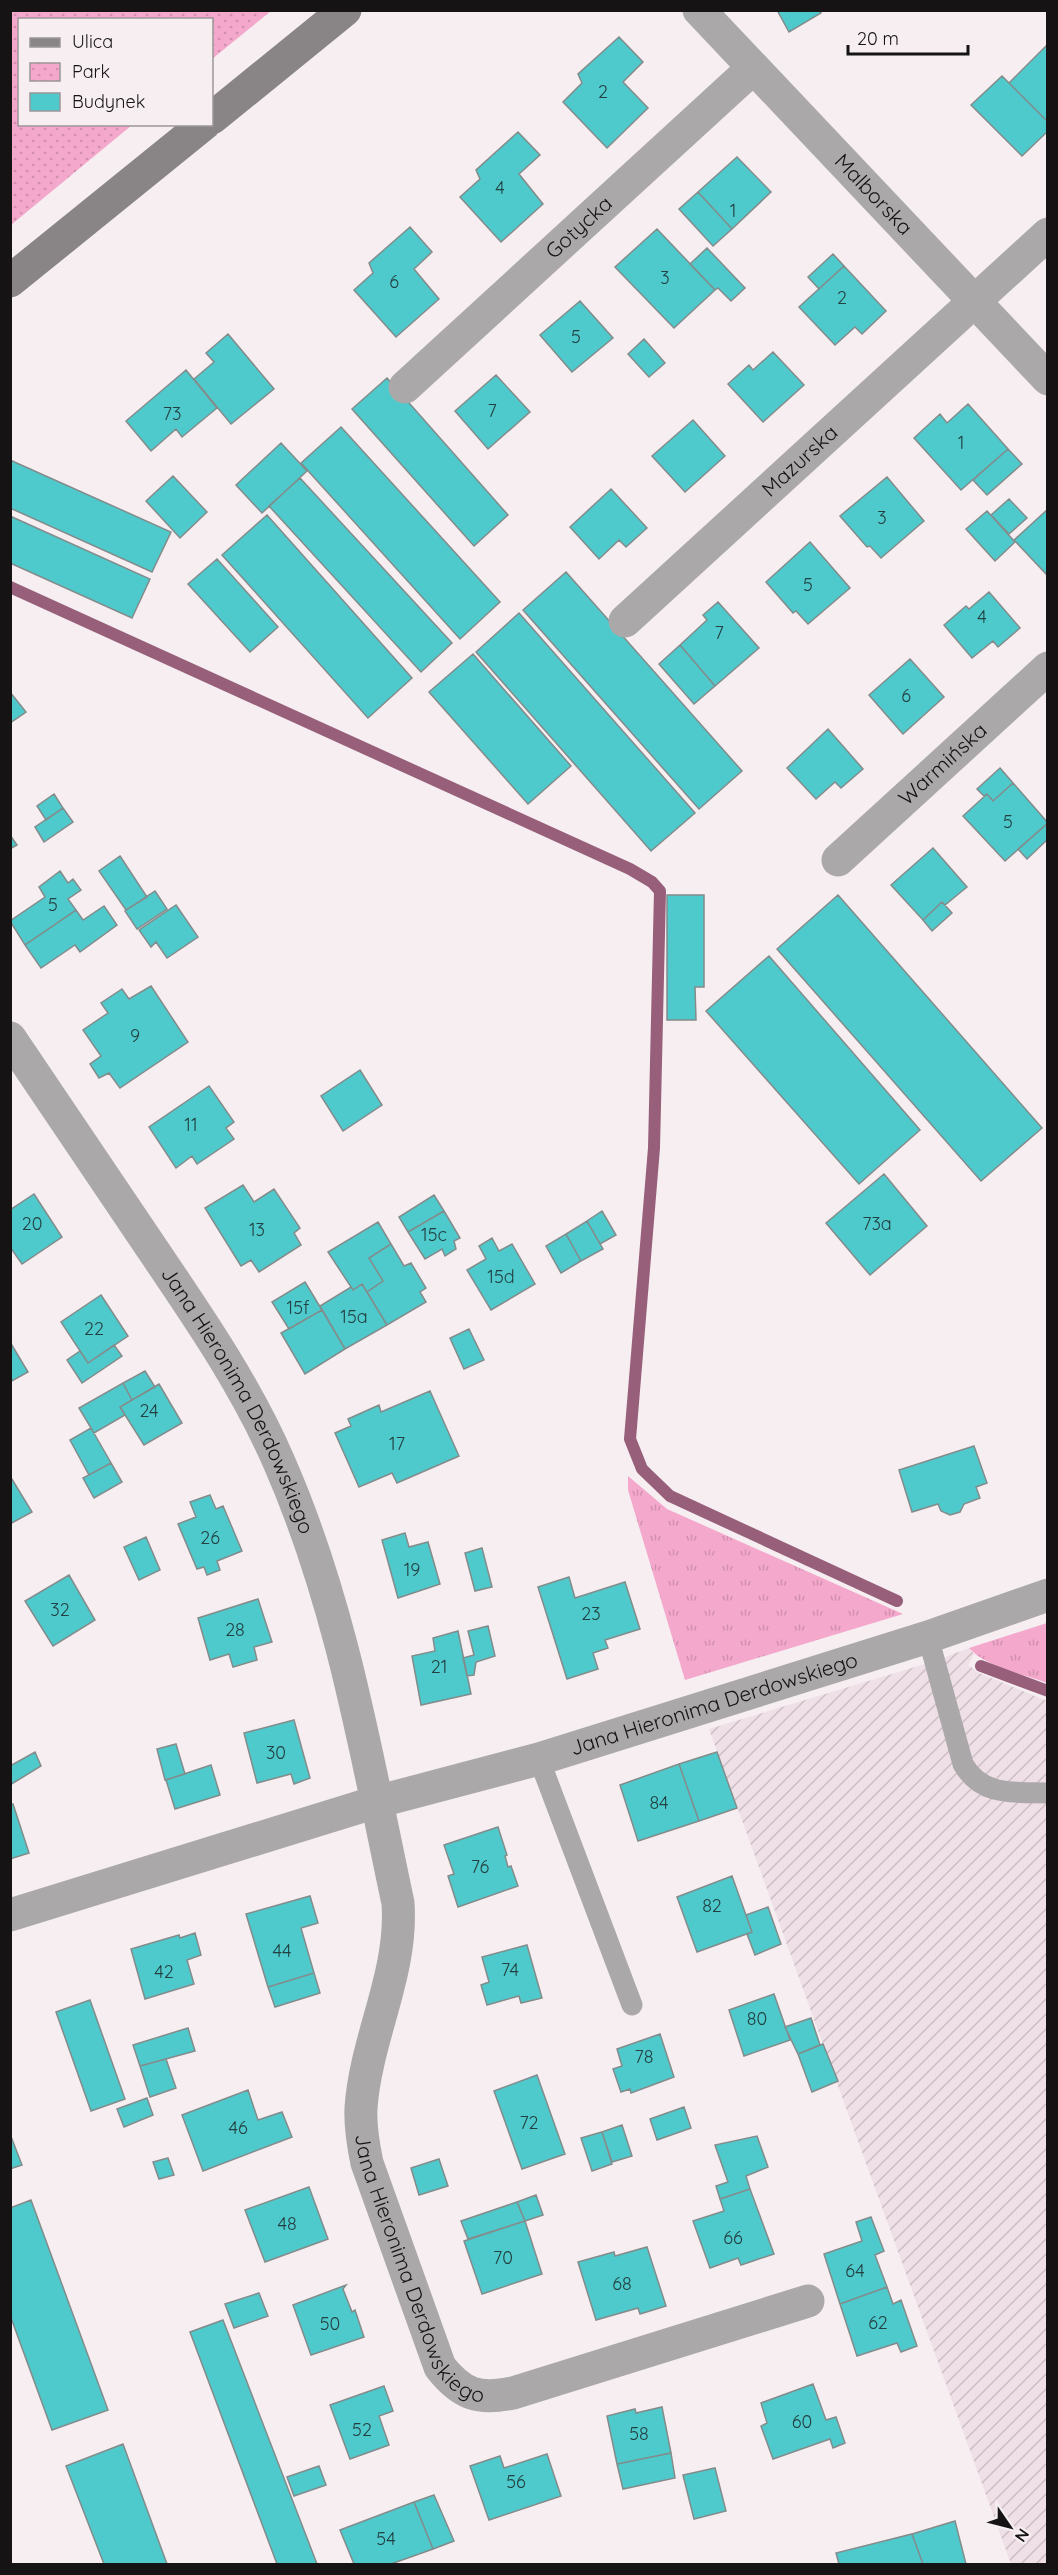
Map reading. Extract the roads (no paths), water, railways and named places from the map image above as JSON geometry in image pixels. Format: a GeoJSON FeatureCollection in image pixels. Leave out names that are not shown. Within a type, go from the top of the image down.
{"type":"FeatureCollection","features":[{"type":"Feature","properties":{"kind":"street"},"geometry":{"type":"LineString","coordinates":[[213,117],[345,10]]}},
{"type":"Feature","properties":{"kind":"street","name":"Malborska"},"geometry":{"type":"LineString","coordinates":[[699,10],[752,69],[1047,379]]}},
{"type":"Feature","properties":{"kind":"street","name":"Gotycka"},"geometry":{"type":"LineString","coordinates":[[405,387],[752,69]]}},
{"type":"Feature","properties":{"kind":"street"},"geometry":{"type":"LineString","coordinates":[[10,280],[202,126]]}},
{"type":"Feature","properties":{"kind":"street","name":"Mazurska"},"geometry":{"type":"LineString","coordinates":[[625,621],[1047,234]]}},
{"type":"Feature","properties":{"kind":"street","name":"Warmińska"},"geometry":{"type":"LineString","coordinates":[[838,860],[1047,668]]}},
{"type":"Feature","properties":{"kind":"street","name":"Jana Hieronima Derdowskiego"},"geometry":{"type":"LineString","coordinates":[[10,1038],[209,1334],[244,1393],[278,1460],[304,1521],[342,1642],[398,1903],[400,1925],[395,1965],[366,2072],[361,2108],[361,2135],[367,2163],[440,2367],[452,2383],[474,2395],[491,2398],[808,2301]]}},
{"type":"Feature","properties":{"kind":"street","name":"Jana Hieronima Derdowskiego"},"geometry":{"type":"LineString","coordinates":[[10,1915],[376,1802],[538,1759],[928,1637],[1047,1595]]}},
{"type":"Feature","properties":{"kind":"lane"},"geometry":{"type":"LineString","coordinates":[[928,1637],[963,1764],[968,1773],[984,1786],[995,1791],[1047,1793]]}},
{"type":"Feature","properties":{"kind":"lane"},"geometry":{"type":"LineString","coordinates":[[538,1759],[632,2005]]}},
{"type":"Feature","properties":{"kind":"waterway"},"geometry":{"type":"LineString","coordinates":[[10,587],[630,869],[652,882],[660,891],[654,1148],[630,1439],[642,1469],[670,1496],[897,1601]]}},
{"type":"Feature","properties":{"kind":"waterway"},"geometry":{"type":"LineString","coordinates":[[981,1666],[1048,1691]]}}]}
